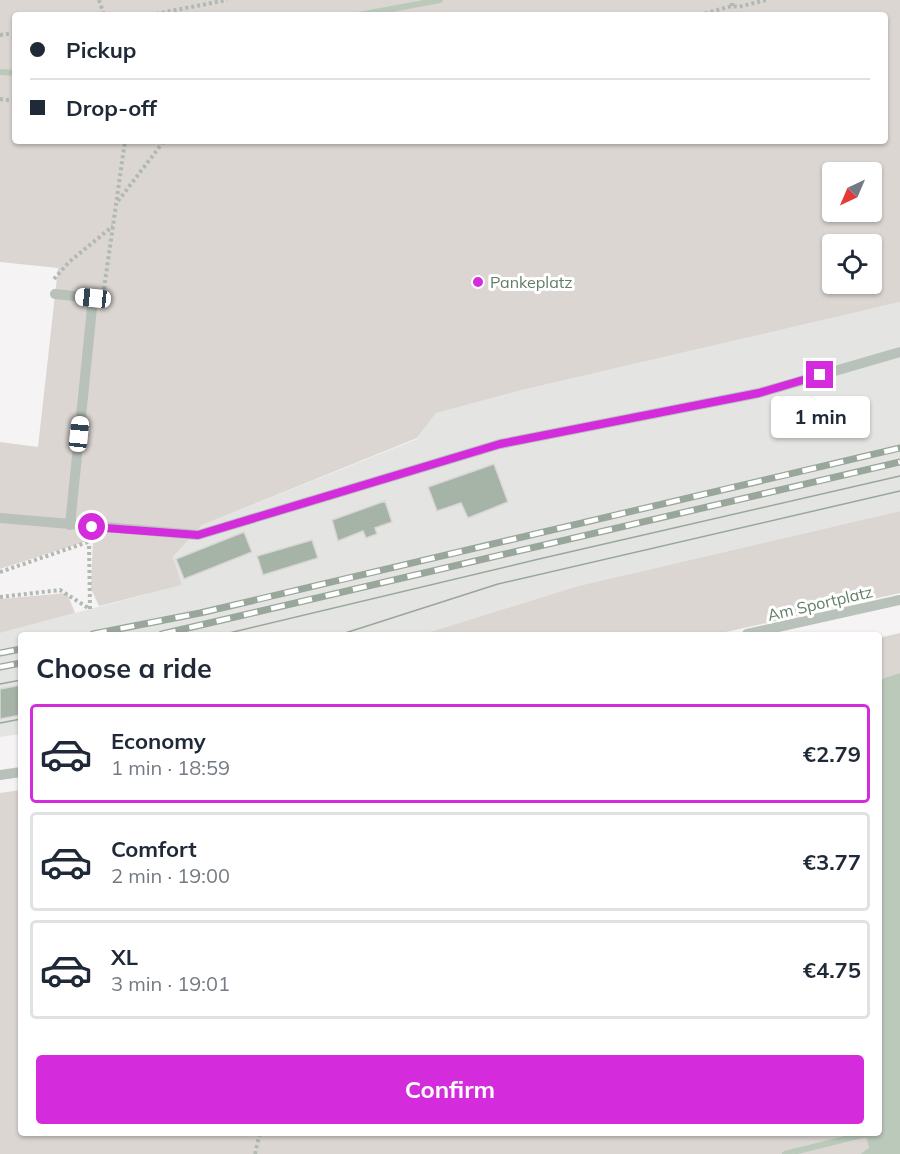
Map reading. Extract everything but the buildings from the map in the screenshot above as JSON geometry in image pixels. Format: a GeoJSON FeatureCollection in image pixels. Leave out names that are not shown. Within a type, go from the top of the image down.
{"type":"FeatureCollection","features":[{"type":"Feature","properties":{"kind":"street"},"geometry":{"type":"LineString","coordinates":[[52,290],[93,298],[70,525]]}},
{"type":"Feature","properties":{"kind":"street"},"geometry":{"type":"LineString","coordinates":[[0,518],[198,535],[500,444],[759,393],[900,352]]}},
{"type":"Feature","properties":{"kind":"street","name":"Am Sportplatz"},"geometry":{"type":"LineString","coordinates":[[756,632],[900,600]]}},
{"type":"Feature","properties":{"kind":"street"},"geometry":{"type":"LineString","coordinates":[[0,775],[18,772]]}},
{"type":"Feature","properties":{"kind":"path"},"geometry":{"type":"LineString","coordinates":[[165,12],[227,0]]}},
{"type":"Feature","properties":{"kind":"path"},"geometry":{"type":"LineString","coordinates":[[732,0],[732,6]]}},
{"type":"Feature","properties":{"kind":"path"},"geometry":{"type":"LineString","coordinates":[[710,12],[766,0]]}},
{"type":"Feature","properties":{"kind":"path"},"geometry":{"type":"LineString","coordinates":[[93,298],[104,292],[125,144]]}},
{"type":"Feature","properties":{"kind":"path"},"geometry":{"type":"LineString","coordinates":[[117,201],[162,144]]}},
{"type":"Feature","properties":{"kind":"path"},"geometry":{"type":"LineString","coordinates":[[52,290],[69,262],[114,225]]}},
{"type":"Feature","properties":{"kind":"path"},"geometry":{"type":"LineString","coordinates":[[0,597],[60,590],[90,609],[89,542],[70,525]]}},
{"type":"Feature","properties":{"kind":"path"},"geometry":{"type":"LineString","coordinates":[[0,572],[89,542]]}},
{"type":"Feature","properties":{"kind":"path"},"geometry":{"type":"LineString","coordinates":[[255,1154],[259,1136]]}},
{"type":"Feature","properties":{"kind":"shaded area"},"geometry":{"type":"Polygon","coordinates":[[[0,0],[900,0],[900,302],[522,390],[436,413],[417,438],[202,525],[173,557],[182,585],[99,606],[91,589],[93,539],[0,569],[0,442],[38,447],[58,268],[0,262],[0,0]]]}},
{"type":"Feature","properties":{"kind":"shaded area"},"geometry":{"type":"Polygon","coordinates":[[[900,302],[900,511],[578,586],[429,632],[18,632],[18,734],[0,737],[0,633],[181,585],[173,557],[202,525],[417,439],[435,413],[522,390],[900,302]]]}},
{"type":"Feature","properties":{"kind":"shaded area"},"geometry":{"type":"Polygon","coordinates":[[[900,511],[900,593],[726,632],[429,632],[578,586],[900,511]]]}},
{"type":"Feature","properties":{"kind":"shaded area"},"geometry":{"type":"Polygon","coordinates":[[[67,593],[75,613],[0,633],[0,599],[67,593]]]}},
{"type":"Feature","properties":{"kind":"shaded area"},"geometry":{"type":"Polygon","coordinates":[[[900,633],[900,673],[882,680],[882,637],[900,633]]]}},
{"type":"Feature","properties":{"kind":"shaded area"},"geometry":{"type":"Polygon","coordinates":[[[900,673],[900,1154],[860,1154],[869,1148],[867,1139],[863,1136],[882,1136],[882,680],[900,673]]]}},
{"type":"Feature","properties":{"kind":"shaded area"},"geometry":{"type":"Polygon","coordinates":[[[18,790],[18,1136],[864,1136],[870,1148],[860,1154],[0,1154],[0,793],[18,790]]]}},
{"type":"Feature","properties":{"kind":"waterway"},"geometry":{"type":"LineString","coordinates":[[375,12],[440,0]]}},
{"type":"Feature","properties":{"kind":"waterway"},"geometry":{"type":"LineString","coordinates":[[0,72],[12,73]]}},
{"type":"Feature","properties":{"kind":"waterway"},"geometry":{"type":"LineString","coordinates":[[785,1154],[858,1136]]}},
{"type":"Feature","properties":{"kind":"tram line"},"geometry":{"type":"LineString","coordinates":[[233,632],[900,476]]}},
{"type":"Feature","properties":{"kind":"tram line"},"geometry":{"type":"LineString","coordinates":[[348,632],[498,584],[900,491]]}},
{"type":"Feature","properties":{"kind":"tram line"},"geometry":{"type":"LineString","coordinates":[[0,684],[18,681]]}},
{"type":"Feature","properties":{"kind":"tram line"},"geometry":{"type":"LineString","coordinates":[[0,723],[18,720]]}},
{"type":"Feature","properties":{"kind":"railway"},"geometry":{"type":"LineString","coordinates":[[103,632],[200,613],[900,448]]}},
{"type":"Feature","properties":{"kind":"railway"},"geometry":{"type":"LineString","coordinates":[[171,632],[900,462]]}},
{"type":"Feature","properties":{"kind":"railway"},"geometry":{"type":"LineString","coordinates":[[0,653],[18,650]]}},
{"type":"Feature","properties":{"kind":"railway"},"geometry":{"type":"LineString","coordinates":[[0,667],[18,664]]}},
{"type":"Feature","properties":{"kind":"place","name":"Pankeplatz"},"geometry":{"type":"Point","coordinates":[478,282]}},
{"type":"Feature","properties":{"kind":"route"},"geometry":{"type":"LineString","coordinates":[[92,527],[198,535],[500,444],[759,393],[820,375]]}}]}
